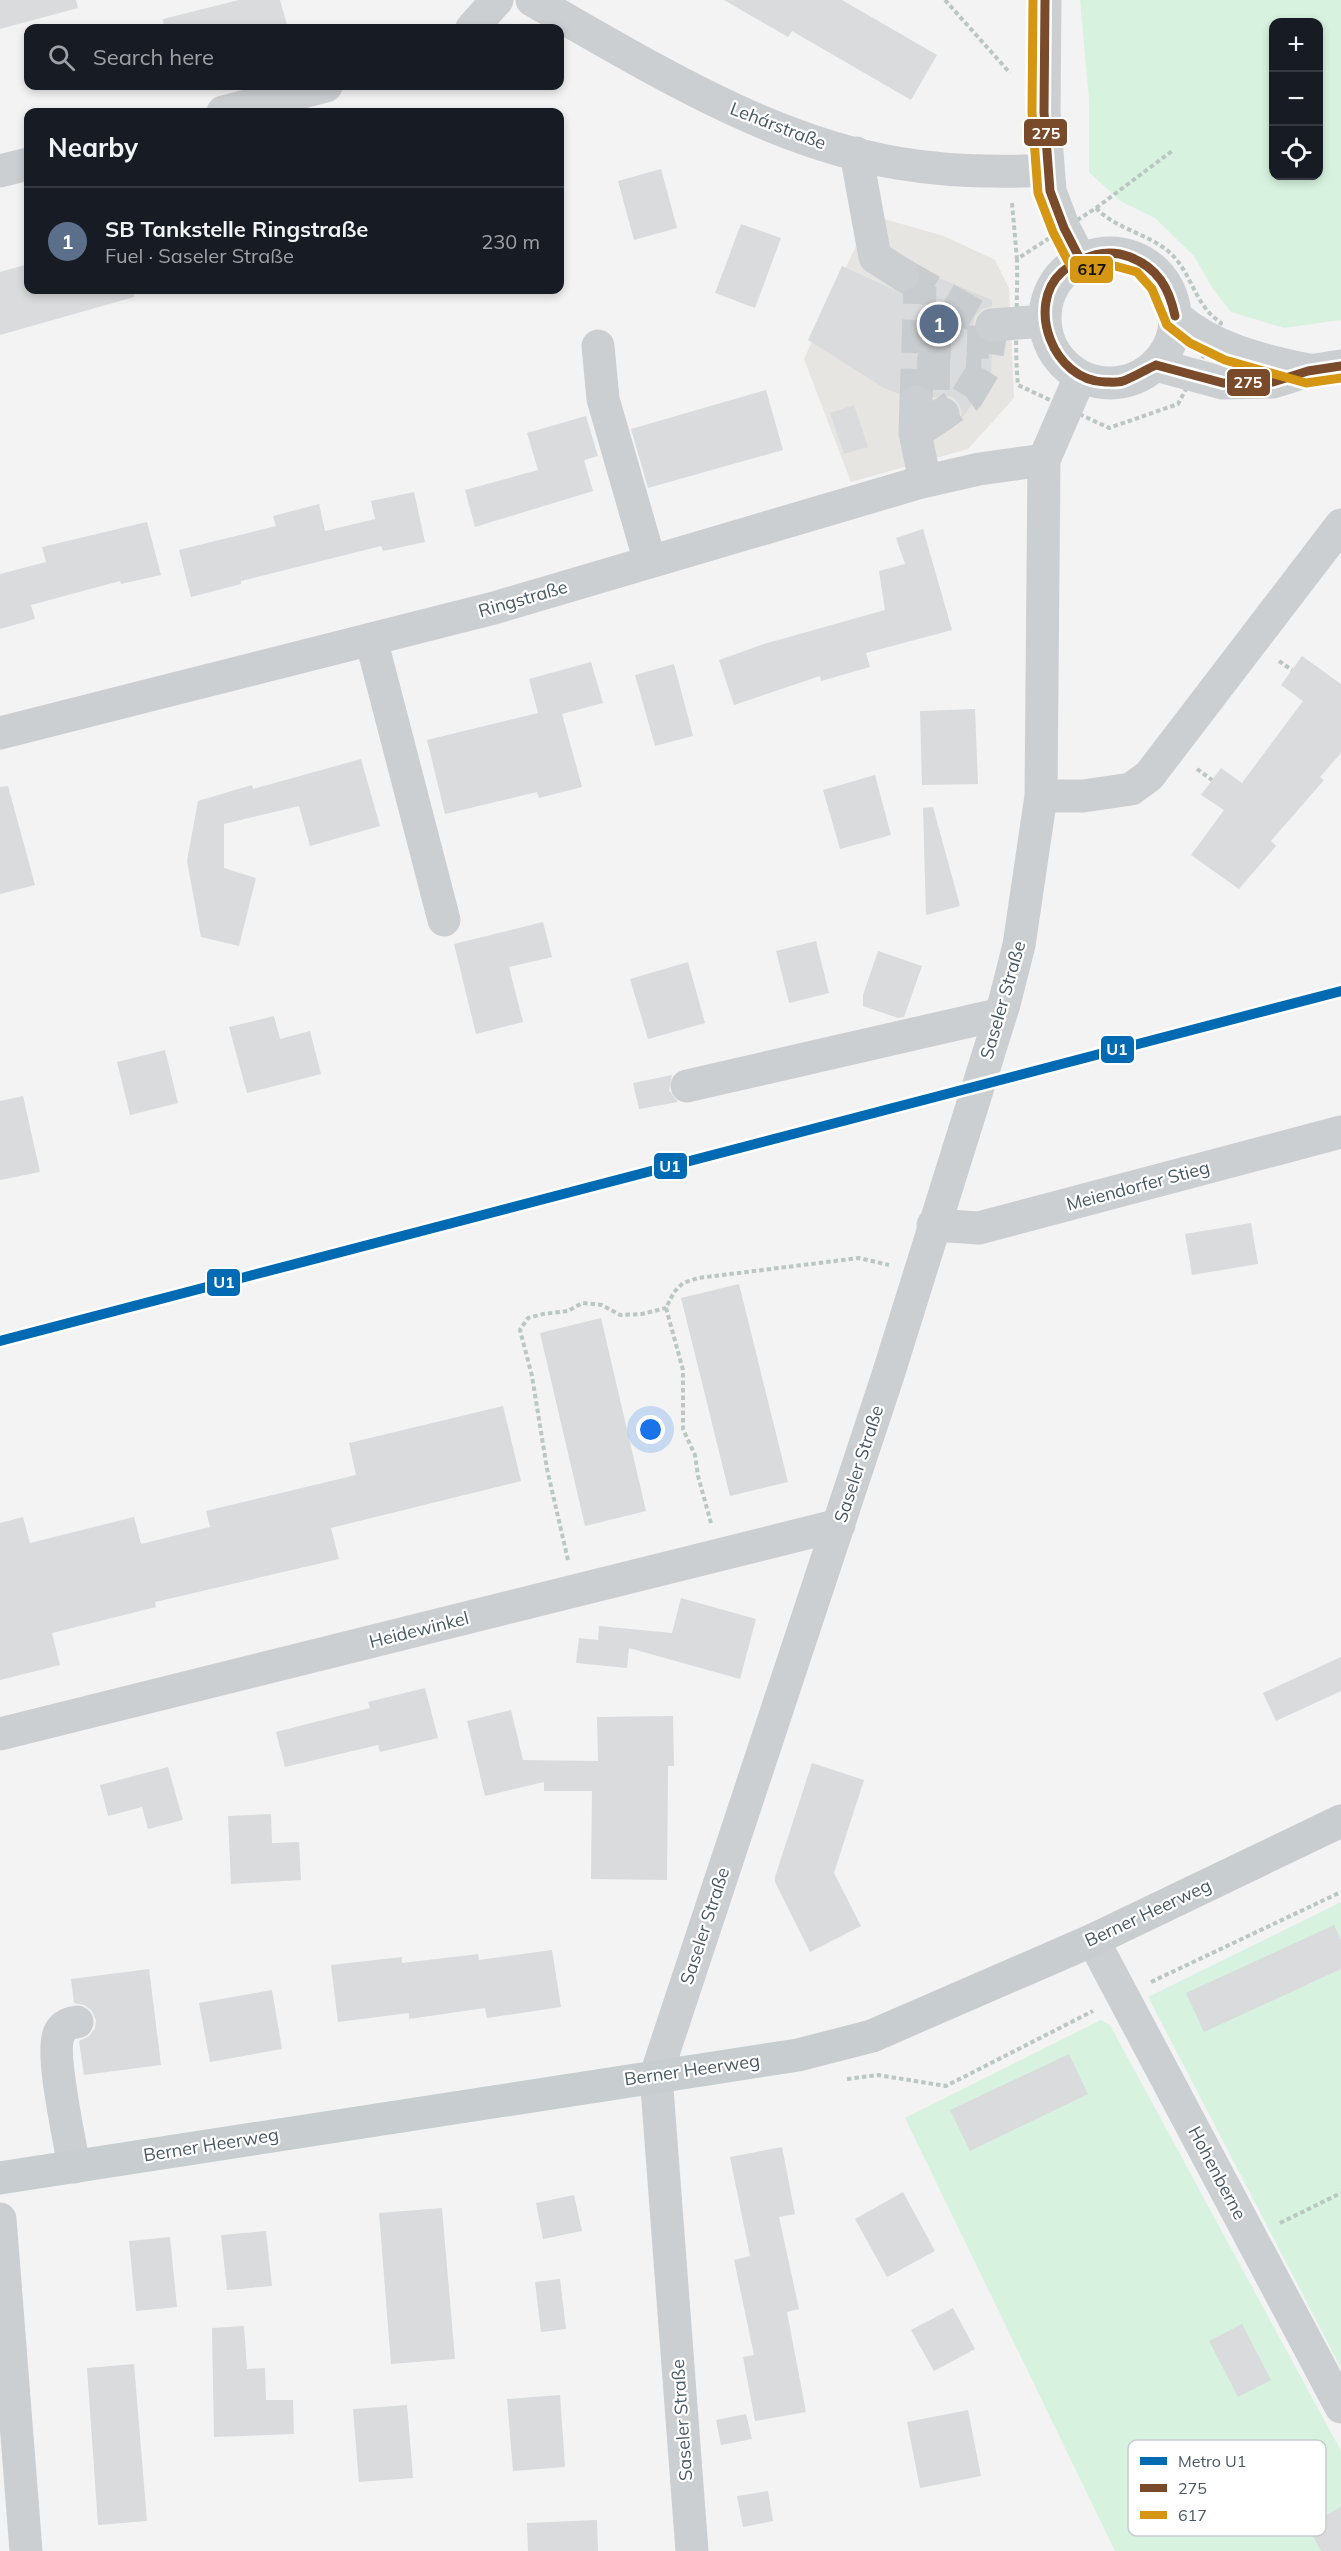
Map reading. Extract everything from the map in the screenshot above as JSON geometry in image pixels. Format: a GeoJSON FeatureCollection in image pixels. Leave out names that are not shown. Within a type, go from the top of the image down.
{"type":"FeatureCollection","features":[{"type":"Feature","properties":{"kind":"main road","name":"Berner Heerweg"},"geometry":{"type":"LineString","coordinates":[[0,2178],[656,2075],[798,2055],[872,2036],[1093,1940],[1341,1821]]}},
{"type":"Feature","properties":{"kind":"street"},"geometry":{"type":"LineString","coordinates":[[476,24],[497,0]]}},
{"type":"Feature","properties":{"kind":"street","name":"Lehárstraße"},"geometry":{"type":"LineString","coordinates":[[532,0],[697,94],[793,133],[896,163],[985,173],[1047,170]]}},
{"type":"Feature","properties":{"kind":"street"},"geometry":{"type":"LineString","coordinates":[[1045,0],[1044,112],[1047,170],[1050,191],[1064,228],[1080,259]]}},
{"type":"Feature","properties":{"kind":"street"},"geometry":{"type":"LineString","coordinates":[[239,108],[310,90]]}},
{"type":"Feature","properties":{"kind":"street"},"geometry":{"type":"LineString","coordinates":[[856,153],[875,257],[903,274]]}},
{"type":"Feature","properties":{"kind":"street"},"geometry":{"type":"LineString","coordinates":[[0,171],[24,165]]}},
{"type":"Feature","properties":{"kind":"street"},"geometry":{"type":"LineString","coordinates":[[1101,253],[1123,254],[1143,262],[1160,276],[1171,294],[1176,316],[1171,342],[1156,365],[1140,377],[1120,383],[1100,383],[1080,377],[1054,354],[1047,338],[1018,323],[1046,303],[1053,285],[1065,270],[1080,259],[1101,253]]}},
{"type":"Feature","properties":{"kind":"street"},"geometry":{"type":"LineString","coordinates":[[1176,316],[1211,342],[1257,358],[1308,370]]}},
{"type":"Feature","properties":{"kind":"street"},"geometry":{"type":"LineString","coordinates":[[598,346],[603,399],[650,562]]}},
{"type":"Feature","properties":{"kind":"street"},"geometry":{"type":"LineString","coordinates":[[1156,365],[1223,383],[1273,382],[1308,370],[1341,366]]}},
{"type":"Feature","properties":{"kind":"street","name":"Saseler Straße"},"geometry":{"type":"LineString","coordinates":[[692,2551],[656,2075],[839,1525],[1003,1009],[1019,945],[1041,796],[1044,460],[1080,377]]}},
{"type":"Feature","properties":{"kind":"street"},"geometry":{"type":"LineString","coordinates":[[925,416],[925,481]]}},
{"type":"Feature","properties":{"kind":"street","name":"Ringstraße"},"geometry":{"type":"LineString","coordinates":[[0,733],[494,608],[925,481],[979,469],[1044,460]]}},
{"type":"Feature","properties":{"kind":"street"},"geometry":{"type":"LineString","coordinates":[[1041,796],[1083,796],[1131,789],[1149,776],[1341,525]]}},
{"type":"Feature","properties":{"kind":"street"},"geometry":{"type":"LineString","coordinates":[[371,639],[444,920]]}},
{"type":"Feature","properties":{"kind":"street"},"geometry":{"type":"LineString","coordinates":[[687,1086],[1003,1009]]}},
{"type":"Feature","properties":{"kind":"street","name":"Meiendorfer Stieg"},"geometry":{"type":"LineString","coordinates":[[933,1225],[979,1228],[1341,1132]]}},
{"type":"Feature","properties":{"kind":"street","name":"Heidewinkel"},"geometry":{"type":"LineString","coordinates":[[0,1734],[839,1525]]}},
{"type":"Feature","properties":{"kind":"street","name":"Hohenberne"},"geometry":{"type":"LineString","coordinates":[[1093,1940],[1341,2407]]}},
{"type":"Feature","properties":{"kind":"street"},"geometry":{"type":"LineString","coordinates":[[74,2167],[55,2054],[58,2034],[70,2022],[77,2022]]}},
{"type":"Feature","properties":{"kind":"street"},"geometry":{"type":"LineString","coordinates":[[0,2219],[26,2551]]}},
{"type":"Feature","properties":{"kind":"path"},"geometry":{"type":"LineString","coordinates":[[945,0],[1011,74]]}},
{"type":"Feature","properties":{"kind":"path"},"geometry":{"type":"LineString","coordinates":[[1017,259],[1096,208],[1172,151]]}},
{"type":"Feature","properties":{"kind":"path"},"geometry":{"type":"LineString","coordinates":[[1010,172],[1017,259],[1016,362],[1018,385],[1109,428],[1178,404],[1221,323],[1205,308],[1183,265],[1168,251],[1107,220],[1096,208]]}},
{"type":"Feature","properties":{"kind":"path"},"geometry":{"type":"LineString","coordinates":[[720,1554],[702,1496],[695,1455],[683,1429],[683,1370],[666,1308],[674,1292],[683,1283],[710,1277],[859,1258],[919,1271]]}},
{"type":"Feature","properties":{"kind":"path"},"geometry":{"type":"LineString","coordinates":[[576,1591],[560,1530],[547,1469],[532,1376],[520,1330],[528,1318],[568,1311],[582,1303],[602,1305],[620,1315],[642,1314],[666,1308]]}},
{"type":"Feature","properties":{"kind":"path"},"geometry":{"type":"LineString","coordinates":[[846,2079],[878,2075],[946,2086],[1122,1996],[1341,1892]]}},
{"type":"Feature","properties":{"kind":"path"},"geometry":{"type":"LineString","coordinates":[[1251,2237],[1341,2193]]}},
{"type":"Feature","properties":{"kind":"shaded area"},"geometry":{"type":"Polygon","coordinates":[[[870,215],[944,236],[995,260],[1009,288],[1014,398],[968,449],[851,482],[804,359],[870,215]]]}},
{"type":"Feature","properties":{"kind":"green space"},"geometry":{"type":"Polygon","coordinates":[[[1080,0],[1341,0],[1341,320],[1284,328],[1231,312],[1213,289],[1194,256],[1155,218],[1120,201],[1089,172],[1089,100],[1080,0]]]}},
{"type":"Feature","properties":{"kind":"green space"},"geometry":{"type":"Polygon","coordinates":[[[1341,1902],[1341,2368],[1148,1997],[1341,1902]]]}},
{"type":"Feature","properties":{"kind":"green space"},"geometry":{"type":"Polygon","coordinates":[[[1101,2020],[1110,2025],[1341,2451],[1341,2551],[1115,2551],[905,2118],[1101,2020]]]}},
{"type":"Feature","properties":{"kind":"building"},"geometry":{"type":"Polygon","coordinates":[[[0,0],[76,0],[78,8],[0,29],[0,0]]]}},
{"type":"Feature","properties":{"kind":"building"},"geometry":{"type":"Polygon","coordinates":[[[239,0],[280,0],[287,24],[164,24],[163,19],[239,0]]]}},
{"type":"Feature","properties":{"kind":"building"},"geometry":{"type":"Polygon","coordinates":[[[724,0],[842,0],[937,55],[911,100],[792,31],[788,37],[724,0]]]}},
{"type":"Feature","properties":{"kind":"building"},"geometry":{"type":"Polygon","coordinates":[[[661,169],[677,228],[634,240],[618,181],[661,169]]]}},
{"type":"Feature","properties":{"kind":"building"},"geometry":{"type":"Polygon","coordinates":[[[741,224],[781,238],[755,308],[715,293],[741,224]]]}},
{"type":"Feature","properties":{"kind":"building"},"geometry":{"type":"Polygon","coordinates":[[[24,265],[24,294],[134,294],[134,297],[0,335],[0,272],[24,265]]]}},
{"type":"Feature","properties":{"kind":"building"},"geometry":{"type":"Polygon","coordinates":[[[842,266],[903,294],[911,292],[918,286],[922,276],[920,270],[992,300],[992,306],[982,309],[975,316],[973,326],[977,336],[983,342],[992,343],[991,379],[961,419],[962,412],[959,404],[952,397],[942,395],[934,398],[926,386],[917,383],[907,386],[899,394],[884,388],[808,340],[842,266]]]}},
{"type":"Feature","properties":{"kind":"building"},"geometry":{"type":"Polygon","coordinates":[[[766,390],[783,450],[648,488],[631,429],[766,390]]]}},
{"type":"Feature","properties":{"kind":"building"},"geometry":{"type":"Polygon","coordinates":[[[854,405],[868,447],[844,454],[830,413],[854,405]]]}},
{"type":"Feature","properties":{"kind":"building"},"geometry":{"type":"Polygon","coordinates":[[[586,416],[598,456],[584,460],[593,491],[475,527],[465,490],[538,470],[527,433],[586,416]]]}},
{"type":"Feature","properties":{"kind":"building"},"geometry":{"type":"Polygon","coordinates":[[[414,492],[425,542],[383,551],[381,546],[241,581],[241,584],[191,597],[179,550],[276,526],[273,516],[319,504],[325,531],[375,519],[371,501],[414,492]]]}},
{"type":"Feature","properties":{"kind":"building"},"geometry":{"type":"Polygon","coordinates":[[[147,522],[161,575],[121,584],[120,581],[31,605],[35,619],[0,629],[0,574],[46,562],[42,547],[147,522]]]}},
{"type":"Feature","properties":{"kind":"building"},"geometry":{"type":"Polygon","coordinates":[[[923,529],[952,630],[866,653],[870,667],[821,681],[820,676],[734,705],[719,660],[764,644],[885,610],[879,571],[905,564],[896,538],[923,529]]]}},
{"type":"Feature","properties":{"kind":"building"},"geometry":{"type":"Polygon","coordinates":[[[1302,656],[1341,684],[1341,753],[1320,777],[1324,780],[1271,841],[1276,846],[1239,889],[1191,855],[1224,810],[1201,795],[1221,768],[1242,783],[1303,701],[1281,685],[1302,656]]]}},
{"type":"Feature","properties":{"kind":"building"},"geometry":{"type":"Polygon","coordinates":[[[591,662],[603,703],[562,714],[582,787],[539,798],[537,792],[445,814],[427,740],[538,713],[529,679],[591,662]]]}},
{"type":"Feature","properties":{"kind":"building"},"geometry":{"type":"Polygon","coordinates":[[[674,664],[693,736],[655,746],[635,675],[674,664]]]}},
{"type":"Feature","properties":{"kind":"building"},"geometry":{"type":"Polygon","coordinates":[[[975,709],[978,784],[922,785],[920,711],[975,709]]]}},
{"type":"Feature","properties":{"kind":"building"},"geometry":{"type":"Polygon","coordinates":[[[361,759],[380,826],[310,846],[299,806],[224,824],[224,868],[256,878],[239,946],[201,937],[187,861],[198,801],[252,785],[253,789],[361,759]]]}},
{"type":"Feature","properties":{"kind":"building"},"geometry":{"type":"Polygon","coordinates":[[[875,775],[891,835],[840,849],[823,790],[875,775]]]}},
{"type":"Feature","properties":{"kind":"building"},"geometry":{"type":"Polygon","coordinates":[[[8,786],[35,885],[0,894],[0,787],[8,786]]]}},
{"type":"Feature","properties":{"kind":"building"},"geometry":{"type":"Polygon","coordinates":[[[933,807],[960,906],[926,915],[923,808],[933,807]]]}},
{"type":"Feature","properties":{"kind":"building"},"geometry":{"type":"Polygon","coordinates":[[[543,922],[552,957],[509,967],[523,1022],[476,1034],[454,944],[543,922]]]}},
{"type":"Feature","properties":{"kind":"building"},"geometry":{"type":"Polygon","coordinates":[[[816,941],[829,993],[789,1003],[776,951],[816,941]]]}},
{"type":"Feature","properties":{"kind":"building"},"geometry":{"type":"Polygon","coordinates":[[[878,951],[922,966],[904,1017],[898,1018],[863,1006],[863,995],[878,951]]]}},
{"type":"Feature","properties":{"kind":"building"},"geometry":{"type":"Polygon","coordinates":[[[688,962],[705,1023],[648,1039],[630,979],[688,962]]]}},
{"type":"Feature","properties":{"kind":"building"},"geometry":{"type":"Polygon","coordinates":[[[274,1016],[280,1039],[310,1031],[321,1074],[247,1093],[229,1027],[274,1016]]]}},
{"type":"Feature","properties":{"kind":"building"},"geometry":{"type":"Polygon","coordinates":[[[165,1050],[178,1103],[130,1115],[117,1062],[165,1050]]]}},
{"type":"Feature","properties":{"kind":"building"},"geometry":{"type":"Polygon","coordinates":[[[672,1075],[669,1090],[678,1102],[639,1109],[633,1083],[672,1075]]]}},
{"type":"Feature","properties":{"kind":"building"},"geometry":{"type":"Polygon","coordinates":[[[23,1096],[40,1172],[0,1180],[0,1101],[23,1096]]]}},
{"type":"Feature","properties":{"kind":"building"},"geometry":{"type":"Polygon","coordinates":[[[1251,1223],[1258,1264],[1192,1275],[1185,1234],[1251,1223]]]}},
{"type":"Feature","properties":{"kind":"building"},"geometry":{"type":"Polygon","coordinates":[[[739,1284],[788,1482],[730,1496],[681,1298],[739,1284]]]}},
{"type":"Feature","properties":{"kind":"building"},"geometry":{"type":"Polygon","coordinates":[[[601,1318],[646,1511],[585,1526],[540,1333],[601,1318]]]}},
{"type":"Feature","properties":{"kind":"building"},"geometry":{"type":"Polygon","coordinates":[[[503,1406],[521,1481],[331,1528],[339,1559],[155,1602],[156,1607],[52,1633],[60,1665],[0,1680],[0,1523],[23,1517],[30,1543],[134,1517],[141,1544],[210,1527],[206,1511],[356,1475],[349,1443],[503,1406]]]}},
{"type":"Feature","properties":{"kind":"building"},"geometry":{"type":"Polygon","coordinates":[[[681,1598],[756,1619],[740,1679],[629,1648],[627,1668],[576,1663],[579,1638],[598,1640],[599,1626],[672,1633],[681,1598]]]}},
{"type":"Feature","properties":{"kind":"building"},"geometry":{"type":"Polygon","coordinates":[[[1341,1657],[1341,1691],[1276,1721],[1263,1693],[1341,1657]]]}},
{"type":"Feature","properties":{"kind":"building"},"geometry":{"type":"Polygon","coordinates":[[[425,1688],[438,1738],[380,1752],[378,1745],[285,1767],[276,1732],[370,1708],[368,1702],[425,1688]]]}},
{"type":"Feature","properties":{"kind":"building"},"geometry":{"type":"Polygon","coordinates":[[[511,1710],[523,1760],[598,1761],[597,1717],[673,1716],[674,1766],[668,1766],[667,1880],[591,1879],[592,1791],[544,1791],[544,1782],[485,1796],[467,1721],[511,1710]]]}},
{"type":"Feature","properties":{"kind":"building"},"geometry":{"type":"Polygon","coordinates":[[[812,1763],[864,1780],[834,1873],[861,1926],[810,1952],[775,1882],[775,1877],[812,1763]]]}},
{"type":"Feature","properties":{"kind":"building"},"geometry":{"type":"Polygon","coordinates":[[[168,1767],[183,1820],[148,1829],[142,1807],[108,1816],[100,1785],[168,1767]]]}},
{"type":"Feature","properties":{"kind":"building"},"geometry":{"type":"Polygon","coordinates":[[[271,1814],[272,1843],[299,1842],[301,1880],[231,1884],[228,1816],[271,1814]]]}},
{"type":"Feature","properties":{"kind":"building"},"geometry":{"type":"Polygon","coordinates":[[[1334,1925],[1341,1940],[1341,1969],[1204,2032],[1186,1993],[1334,1925]]]}},
{"type":"Feature","properties":{"kind":"building"},"geometry":{"type":"Polygon","coordinates":[[[552,1950],[561,2007],[487,2018],[485,2008],[409,2019],[409,2013],[338,2022],[331,1965],[402,1957],[402,1963],[478,1954],[479,1960],[552,1950]]]}},
{"type":"Feature","properties":{"kind":"building"},"geometry":{"type":"Polygon","coordinates":[[[149,1969],[161,2065],[84,2075],[79,2041],[89,2036],[95,2028],[96,2020],[91,2010],[84,2005],[74,2003],[71,1979],[149,1969]]]}},
{"type":"Feature","properties":{"kind":"building"},"geometry":{"type":"Polygon","coordinates":[[[272,1990],[282,2049],[210,2062],[199,2003],[272,1990]]]}},
{"type":"Feature","properties":{"kind":"building"},"geometry":{"type":"Polygon","coordinates":[[[1069,2054],[1088,2094],[970,2151],[950,2110],[1069,2054]]]}},
{"type":"Feature","properties":{"kind":"building"},"geometry":{"type":"Polygon","coordinates":[[[782,2147],[795,2214],[779,2217],[799,2309],[787,2312],[806,2412],[755,2421],[743,2357],[754,2355],[734,2260],[750,2256],[730,2157],[782,2147]]]}},
{"type":"Feature","properties":{"kind":"building"},"geometry":{"type":"Polygon","coordinates":[[[903,2192],[935,2251],[887,2277],[855,2219],[903,2192]]]}},
{"type":"Feature","properties":{"kind":"building"},"geometry":{"type":"Polygon","coordinates":[[[574,2195],[582,2231],[543,2239],[536,2203],[574,2195]]]}},
{"type":"Feature","properties":{"kind":"building"},"geometry":{"type":"Polygon","coordinates":[[[442,2208],[455,2359],[391,2364],[379,2213],[442,2208]]]}},
{"type":"Feature","properties":{"kind":"building"},"geometry":{"type":"Polygon","coordinates":[[[266,2231],[272,2286],[227,2290],[221,2235],[266,2231]]]}},
{"type":"Feature","properties":{"kind":"building"},"geometry":{"type":"Polygon","coordinates":[[[170,2237],[177,2307],[136,2311],[129,2241],[170,2237]]]}},
{"type":"Feature","properties":{"kind":"building"},"geometry":{"type":"Polygon","coordinates":[[[560,2279],[566,2329],[541,2332],[535,2282],[560,2279]]]}},
{"type":"Feature","properties":{"kind":"building"},"geometry":{"type":"Polygon","coordinates":[[[953,2308],[975,2349],[934,2371],[911,2330],[953,2308]]]}},
{"type":"Feature","properties":{"kind":"building"},"geometry":{"type":"Polygon","coordinates":[[[1242,2324],[1271,2380],[1238,2397],[1209,2341],[1242,2324]]]}},
{"type":"Feature","properties":{"kind":"building"},"geometry":{"type":"Polygon","coordinates":[[[244,2326],[247,2369],[265,2368],[266,2400],[293,2400],[294,2434],[214,2437],[212,2328],[244,2326]]]}},
{"type":"Feature","properties":{"kind":"building"},"geometry":{"type":"Polygon","coordinates":[[[134,2364],[147,2521],[98,2525],[87,2368],[134,2364]]]}},
{"type":"Feature","properties":{"kind":"building"},"geometry":{"type":"Polygon","coordinates":[[[560,2395],[565,2467],[513,2471],[507,2399],[560,2395]]]}},
{"type":"Feature","properties":{"kind":"building"},"geometry":{"type":"Polygon","coordinates":[[[407,2405],[413,2478],[359,2482],[353,2409],[407,2405]]]}},
{"type":"Feature","properties":{"kind":"building"},"geometry":{"type":"Polygon","coordinates":[[[968,2410],[981,2476],[920,2488],[907,2422],[968,2410]]]}},
{"type":"Feature","properties":{"kind":"building"},"geometry":{"type":"Polygon","coordinates":[[[746,2414],[752,2439],[721,2445],[716,2420],[746,2414]]]}},
{"type":"Feature","properties":{"kind":"building"},"geometry":{"type":"Polygon","coordinates":[[[768,2491],[773,2521],[743,2527],[737,2496],[768,2491]]]}},
{"type":"Feature","properties":{"kind":"building"},"geometry":{"type":"Polygon","coordinates":[[[1341,2507],[1341,2551],[1321,2551],[1313,2536],[1326,2536],[1326,2515],[1341,2507]]]}},
{"type":"Feature","properties":{"kind":"building"},"geometry":{"type":"Polygon","coordinates":[[[597,2520],[598,2551],[528,2551],[527,2523],[597,2520]]]}},
{"type":"Feature","properties":{"kind":"tunnel"},"geometry":{"type":"LineString","coordinates":[[903,275],[992,325],[985,367],[967,397],[943,414]]}},
{"type":"Feature","properties":{"kind":"tunnel"},"geometry":{"type":"LineString","coordinates":[[916,402],[920,286]]}},
{"type":"Feature","properties":{"kind":"tunnel"},"geometry":{"type":"LineString","coordinates":[[918,341],[989,342]]}},
{"type":"Feature","properties":{"kind":"tunnel"},"geometry":{"type":"LineString","coordinates":[[917,373],[981,374]]}},
{"type":"Feature","properties":{"kind":"metro line","name":"U1"},"geometry":{"type":"LineString","coordinates":[[0,1341],[1341,991]]}},
{"type":"Feature","properties":{"kind":"transit line","name":"617"},"geometry":{"type":"LineString","coordinates":[[1033,0],[1032,112],[1038,193],[1053,232],[1071,267],[1080,271],[1115,266],[1137,272],[1152,289],[1167,325],[1190,343],[1225,360],[1306,383],[1341,378]]}},
{"type":"Feature","properties":{"kind":"transit line","name":"275"},"geometry":{"type":"LineString","coordinates":[[1045,0],[1044,112],[1050,191],[1064,228],[1080,259]]}},
{"type":"Feature","properties":{"kind":"transit line","name":"275"},"geometry":{"type":"LineString","coordinates":[[1156,365],[1121,382],[1105,382],[1087,378],[1071,369],[1059,355],[1050,339],[1046,321],[1046,303],[1051,286],[1064,271],[1084,259],[1103,253],[1123,255],[1148,267],[1161,280],[1175,316]]}},
{"type":"Feature","properties":{"kind":"transit line","name":"275"},"geometry":{"type":"LineString","coordinates":[[1156,365],[1223,383],[1273,382],[1308,371],[1341,366]]}},
{"type":"Feature","properties":{"kind":"place","name":"SB Tankstelle Ringstraße"},"geometry":{"type":"Point","coordinates":[939,324]}}]}
